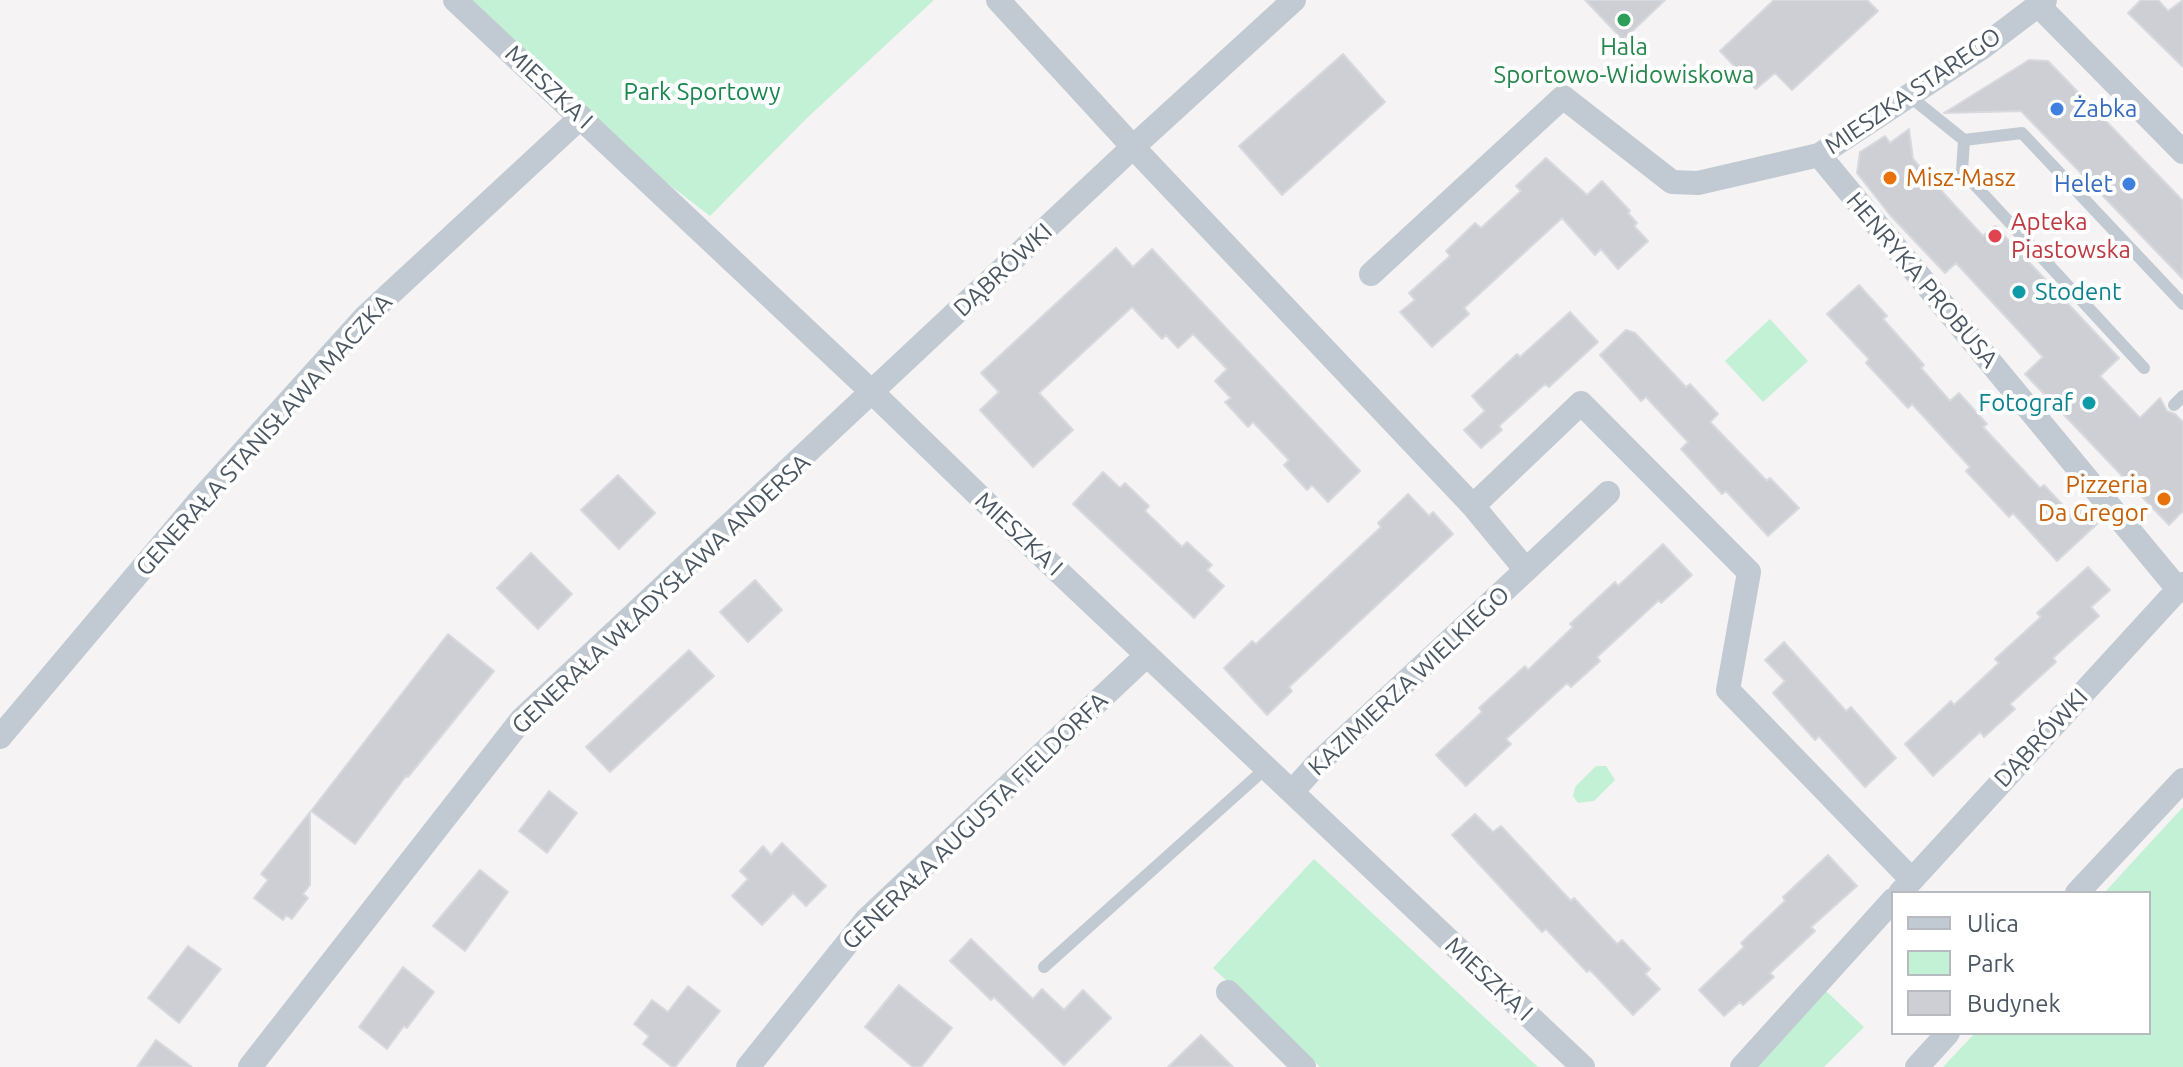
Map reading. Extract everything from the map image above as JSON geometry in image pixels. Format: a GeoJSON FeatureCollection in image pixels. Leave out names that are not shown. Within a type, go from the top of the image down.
{"type":"FeatureCollection","features":[{"type":"Feature","properties":{"kind":"street","name":"MIESZKA I"},"geometry":{"type":"LineString","coordinates":[[455,0],[1583,1067]]}},
{"type":"Feature","properties":{"kind":"street"},"geometry":{"type":"LineString","coordinates":[[998,0],[1133,147]]}},
{"type":"Feature","properties":{"kind":"street","name":"DĄBRÓWKI"},"geometry":{"type":"LineString","coordinates":[[872,392],[1294,0]]}},
{"type":"Feature","properties":{"kind":"street"},"geometry":{"type":"LineString","coordinates":[[2042,3],[2183,152]]}},
{"type":"Feature","properties":{"kind":"street","name":"MIESZKA STAREGO"},"geometry":{"type":"LineString","coordinates":[[1371,274],[1563,97],[1672,182],[1698,183],[1819,155],[1975,52],[2042,3]]}},
{"type":"Feature","properties":{"kind":"street","name":"GENERAŁA STANISŁAWA MACZKA"},"geometry":{"type":"LineString","coordinates":[[0,737],[199,501],[365,317],[581,117]]}},
{"type":"Feature","properties":{"kind":"street","name":"KAZIMIERZA WIELKIEGO"},"geometry":{"type":"LineString","coordinates":[[1133,147],[1473,506],[1526,570]]}},
{"type":"Feature","properties":{"kind":"street","name":"HENRYKA PROBUSA"},"geometry":{"type":"LineString","coordinates":[[1819,155],[2181,586]]}},
{"type":"Feature","properties":{"kind":"street","name":"GENERAŁA WŁADYSŁAWA ANDERSA"},"geometry":{"type":"LineString","coordinates":[[250,1067],[522,719],[872,392]]}},
{"type":"Feature","properties":{"kind":"street"},"geometry":{"type":"LineString","coordinates":[[1473,506],[1581,403],[1749,572],[1728,690],[1906,886]]}},
{"type":"Feature","properties":{"kind":"street","name":"KAZIMIERZA WIELKIEGO"},"geometry":{"type":"LineString","coordinates":[[1292,792],[1317,764],[1608,493]]}},
{"type":"Feature","properties":{"kind":"street","name":"DĄBRÓWKI"},"geometry":{"type":"LineString","coordinates":[[1906,886],[2181,586]]}},
{"type":"Feature","properties":{"kind":"street","name":"GENERAŁA AUGUSTA FIELDORFA"},"geometry":{"type":"LineString","coordinates":[[748,1067],[866,920],[1147,655]]}},
{"type":"Feature","properties":{"kind":"street"},"geometry":{"type":"LineString","coordinates":[[2079,891],[2183,780]]}},
{"type":"Feature","properties":{"kind":"street"},"geometry":{"type":"LineString","coordinates":[[1742,1067],[1891,902]]}},
{"type":"Feature","properties":{"kind":"street"},"geometry":{"type":"LineString","coordinates":[[1228,992],[1304,1067]]}},
{"type":"Feature","properties":{"kind":"street"},"geometry":{"type":"LineString","coordinates":[[1917,1067],[1946,1035]]}},
{"type":"Feature","properties":{"kind":"lane"},"geometry":{"type":"LineString","coordinates":[[1908,95],[1964,140],[2022,133],[2183,304]]}},
{"type":"Feature","properties":{"kind":"lane"},"geometry":{"type":"LineString","coordinates":[[1964,140],[1962,171],[2144,368]]}},
{"type":"Feature","properties":{"kind":"lane"},"geometry":{"type":"LineString","coordinates":[[1044,967],[1266,768]]}},
{"type":"Feature","properties":{"kind":"green space","name":"Park Sportowy"},"geometry":{"type":"Polygon","coordinates":[[[455,0],[934,0],[806,119],[710,216],[581,117],[455,0]]]}},
{"type":"Feature","properties":{"kind":"green space"},"geometry":{"type":"Polygon","coordinates":[[[1770,319],[1808,361],[1763,402],[1725,361],[1770,319]]]}},
{"type":"Feature","properties":{"kind":"green space"},"geometry":{"type":"Polygon","coordinates":[[[1596,766],[1606,766],[1615,780],[1594,801],[1578,803],[1573,796],[1575,787],[1596,766]]]}},
{"type":"Feature","properties":{"kind":"green space"},"geometry":{"type":"Polygon","coordinates":[[[2183,807],[2183,1067],[1943,1067],[1973,1035],[2151,1035],[2151,891],[2106,891],[2183,807]]]}},
{"type":"Feature","properties":{"kind":"green space"},"geometry":{"type":"Polygon","coordinates":[[[1314,859],[1538,1067],[1320,1067],[1213,968],[1314,859]]]}},
{"type":"Feature","properties":{"kind":"green space"},"geometry":{"type":"Polygon","coordinates":[[[1826,991],[1864,1027],[1824,1067],[1758,1067],[1826,991]]]}},
{"type":"Feature","properties":{"kind":"building","name":"Hala Sportowo-Widowiskowa"},"geometry":{"type":"Polygon","coordinates":[[[1585,0],[1665,0],[1623,40],[1585,0]]]}},
{"type":"Feature","properties":{"kind":"building"},"geometry":{"type":"Polygon","coordinates":[[[1774,0],[1867,0],[1878,11],[1792,90],[1775,73],[1756,89],[1720,51],[1774,0]]]}},
{"type":"Feature","properties":{"kind":"building"},"geometry":{"type":"Polygon","coordinates":[[[2141,0],[2158,0],[2168,11],[2183,0],[2183,67],[2128,13],[2141,0]]]}},
{"type":"Feature","properties":{"kind":"building"},"geometry":{"type":"Polygon","coordinates":[[[1343,54],[1385,102],[1282,195],[1239,146],[1343,54]]]}},
{"type":"Feature","properties":{"kind":"building"},"geometry":{"type":"Polygon","coordinates":[[[2029,60],[2048,61],[2183,201],[2183,279],[2021,111],[1944,113],[2029,60]]]}},
{"type":"Feature","properties":{"kind":"building"},"geometry":{"type":"Polygon","coordinates":[[[1909,129],[1913,159],[1948,198],[1983,236],[1995,226],[2119,358],[2100,376],[2140,418],[2160,398],[2167,411],[2183,422],[2183,511],[2169,525],[2025,374],[2043,357],[1956,263],[1945,273],[1890,215],[1857,173],[1860,152],[1885,136],[1890,143],[1909,129]]]}},
{"type":"Feature","properties":{"kind":"building"},"geometry":{"type":"Polygon","coordinates":[[[1546,158],[1587,195],[1602,181],[1630,211],[1628,213],[1637,223],[1634,226],[1648,241],[1618,269],[1601,249],[1595,255],[1562,218],[1464,308],[1469,314],[1432,347],[1400,312],[1415,300],[1409,293],[1450,256],[1446,251],[1475,223],[1481,228],[1521,191],[1516,186],[1546,158]]]}},
{"type":"Feature","properties":{"kind":"building"},"geometry":{"type":"Polygon","coordinates":[[[1116,248],[1133,267],[1152,249],[1360,471],[1328,502],[1312,485],[1307,490],[1284,465],[1289,460],[1253,422],[1248,427],[1225,402],[1231,398],[1215,381],[1227,369],[1193,334],[1178,348],[1166,335],[1162,339],[1132,307],[1039,393],[1073,430],[1033,467],[980,410],[999,392],[981,373],[1116,248]]]}},
{"type":"Feature","properties":{"kind":"building"},"geometry":{"type":"Polygon","coordinates":[[[1859,285],[1887,316],[1883,319],[1924,365],[1921,368],[1950,401],[1959,393],[1987,424],[1983,427],[2040,488],[2044,485],[2073,516],[2082,508],[2097,524],[2057,561],[2013,513],[2009,517],[1966,471],[1970,467],[1912,404],[1908,408],[1866,363],[1869,359],[1827,314],[1859,285]]]}},
{"type":"Feature","properties":{"kind":"building"},"geometry":{"type":"Polygon","coordinates":[[[1570,312],[1598,342],[1549,387],[1545,384],[1499,426],[1502,430],[1481,448],[1464,430],[1485,411],[1472,396],[1517,354],[1520,357],[1570,312]]]}},
{"type":"Feature","properties":{"kind":"building"},"geometry":{"type":"Polygon","coordinates":[[[1626,330],[1635,333],[1686,387],[1690,384],[1718,414],[1710,422],[1767,481],[1770,478],[1799,508],[1768,536],[1726,491],[1722,494],[1681,449],[1688,442],[1646,397],[1641,401],[1600,355],[1626,330]]]}},
{"type":"Feature","properties":{"kind":"building"},"geometry":{"type":"Polygon","coordinates":[[[1103,472],[1120,488],[1125,483],[1149,506],[1145,511],[1182,547],[1187,542],[1212,565],[1207,570],[1224,586],[1194,618],[1073,504],[1103,472]]]}},
{"type":"Feature","properties":{"kind":"building"},"geometry":{"type":"Polygon","coordinates":[[[618,475],[655,513],[619,549],[581,510],[618,475]]]}},
{"type":"Feature","properties":{"kind":"building"},"geometry":{"type":"Polygon","coordinates":[[[1408,494],[1429,516],[1433,512],[1453,534],[1289,687],[1292,691],[1267,715],[1224,668],[1252,641],[1256,644],[1381,527],[1378,523],[1408,494]]]}},
{"type":"Feature","properties":{"kind":"building"},"geometry":{"type":"Polygon","coordinates":[[[1663,544],[1692,575],[1661,603],[1659,600],[1597,657],[1600,661],[1571,687],[1567,683],[1506,739],[1511,744],[1466,786],[1436,755],[1482,712],[1479,708],[1525,666],[1528,670],[1573,627],[1570,624],[1615,582],[1618,586],[1663,544]]]}},
{"type":"Feature","properties":{"kind":"building"},"geometry":{"type":"Polygon","coordinates":[[[531,553],[572,594],[538,629],[497,588],[531,553]]]}},
{"type":"Feature","properties":{"kind":"building"},"geometry":{"type":"Polygon","coordinates":[[[2088,567],[2110,590],[2091,607],[2099,616],[2053,658],[2056,662],[2010,704],[2015,709],[1984,737],[1980,732],[1933,776],[1905,744],[1951,701],[1954,705],[1999,663],[1995,659],[2041,617],[2037,613],[2088,567]]]}},
{"type":"Feature","properties":{"kind":"building"},"geometry":{"type":"Polygon","coordinates":[[[755,580],[782,610],[748,642],[720,612],[755,580]]]}},
{"type":"Feature","properties":{"kind":"building"},"geometry":{"type":"Polygon","coordinates":[[[448,634],[494,671],[406,776],[355,844],[311,811],[448,634]]]}},
{"type":"Feature","properties":{"kind":"building"},"geometry":{"type":"Polygon","coordinates":[[[1784,642],[1846,711],[1851,707],[1896,758],[1865,787],[1819,736],[1815,740],[1773,693],[1785,681],[1765,660],[1784,642]]]}},
{"type":"Feature","properties":{"kind":"building"},"geometry":{"type":"Polygon","coordinates":[[[689,650],[714,676],[610,772],[586,747],[689,650]]]}},
{"type":"Feature","properties":{"kind":"building"},"geometry":{"type":"Polygon","coordinates":[[[549,791],[577,813],[547,853],[519,831],[549,791]]]}},
{"type":"Feature","properties":{"kind":"building"},"geometry":{"type":"Polygon","coordinates":[[[310,812],[310,885],[303,894],[308,898],[292,919],[286,915],[283,920],[254,898],[268,880],[261,874],[310,812]]]}},
{"type":"Feature","properties":{"kind":"building"},"geometry":{"type":"Polygon","coordinates":[[[1475,814],[1493,832],[1501,826],[1571,901],[1574,898],[1617,944],[1622,940],[1650,969],[1645,974],[1660,989],[1633,1015],[1546,929],[1542,932],[1452,835],[1475,814]]]}},
{"type":"Feature","properties":{"kind":"building"},"geometry":{"type":"Polygon","coordinates":[[[782,843],[826,886],[806,906],[793,893],[762,925],[732,896],[748,879],[740,871],[763,846],[771,855],[782,843]]]}},
{"type":"Feature","properties":{"kind":"building"},"geometry":{"type":"Polygon","coordinates":[[[1828,855],[1857,886],[1811,927],[1815,931],[1770,973],[1774,977],[1743,1005],[1740,1002],[1724,1016],[1699,990],[1744,947],[1741,943],[1785,901],[1783,897],[1828,855]]]}},
{"type":"Feature","properties":{"kind":"building"},"geometry":{"type":"Polygon","coordinates":[[[480,870],[508,892],[465,951],[433,926],[480,870]]]}},
{"type":"Feature","properties":{"kind":"building"},"geometry":{"type":"Polygon","coordinates":[[[971,939],[1033,999],[1042,989],[1064,1010],[1083,990],[1111,1018],[1064,1065],[994,997],[991,1000],[950,961],[971,939]]]}},
{"type":"Feature","properties":{"kind":"building"},"geometry":{"type":"Polygon","coordinates":[[[188,946],[221,969],[179,1023],[148,998],[188,946]]]}},
{"type":"Feature","properties":{"kind":"building"},"geometry":{"type":"Polygon","coordinates":[[[403,967],[434,992],[387,1049],[359,1027],[403,967]]]}},
{"type":"Feature","properties":{"kind":"building"},"geometry":{"type":"Polygon","coordinates":[[[899,985],[952,1028],[921,1067],[913,1067],[865,1027],[899,985]]]}},
{"type":"Feature","properties":{"kind":"building"},"geometry":{"type":"Polygon","coordinates":[[[688,986],[720,1011],[672,1067],[643,1044],[649,1036],[634,1024],[652,1000],[668,1012],[688,986]]]}},
{"type":"Feature","properties":{"kind":"building"},"geometry":{"type":"Polygon","coordinates":[[[1201,1035],[1233,1067],[1168,1067],[1201,1035]]]}},
{"type":"Feature","properties":{"kind":"building"},"geometry":{"type":"Polygon","coordinates":[[[156,1040],[192,1067],[137,1067],[156,1040]]]}},
{"type":"Feature","properties":{"kind":"place","name":"Hala Sportowo-Widowiskowa"},"geometry":{"type":"Point","coordinates":[1624,20]}},
{"type":"Feature","properties":{"kind":"place","name":"Żabka"},"geometry":{"type":"Point","coordinates":[2057,109]}},
{"type":"Feature","properties":{"kind":"place","name":"Misz-Masz"},"geometry":{"type":"Point","coordinates":[1890,178]}},
{"type":"Feature","properties":{"kind":"place","name":"Helet"},"geometry":{"type":"Point","coordinates":[2129,184]}},
{"type":"Feature","properties":{"kind":"place","name":"Apteka Piastowska"},"geometry":{"type":"Point","coordinates":[1995,236]}},
{"type":"Feature","properties":{"kind":"place","name":"Stodent"},"geometry":{"type":"Point","coordinates":[2019,292]}},
{"type":"Feature","properties":{"kind":"place","name":"Fotograf"},"geometry":{"type":"Point","coordinates":[2089,403]}},
{"type":"Feature","properties":{"kind":"place","name":"Pizzeria Da Gregor"},"geometry":{"type":"Point","coordinates":[2164,499]}}]}
